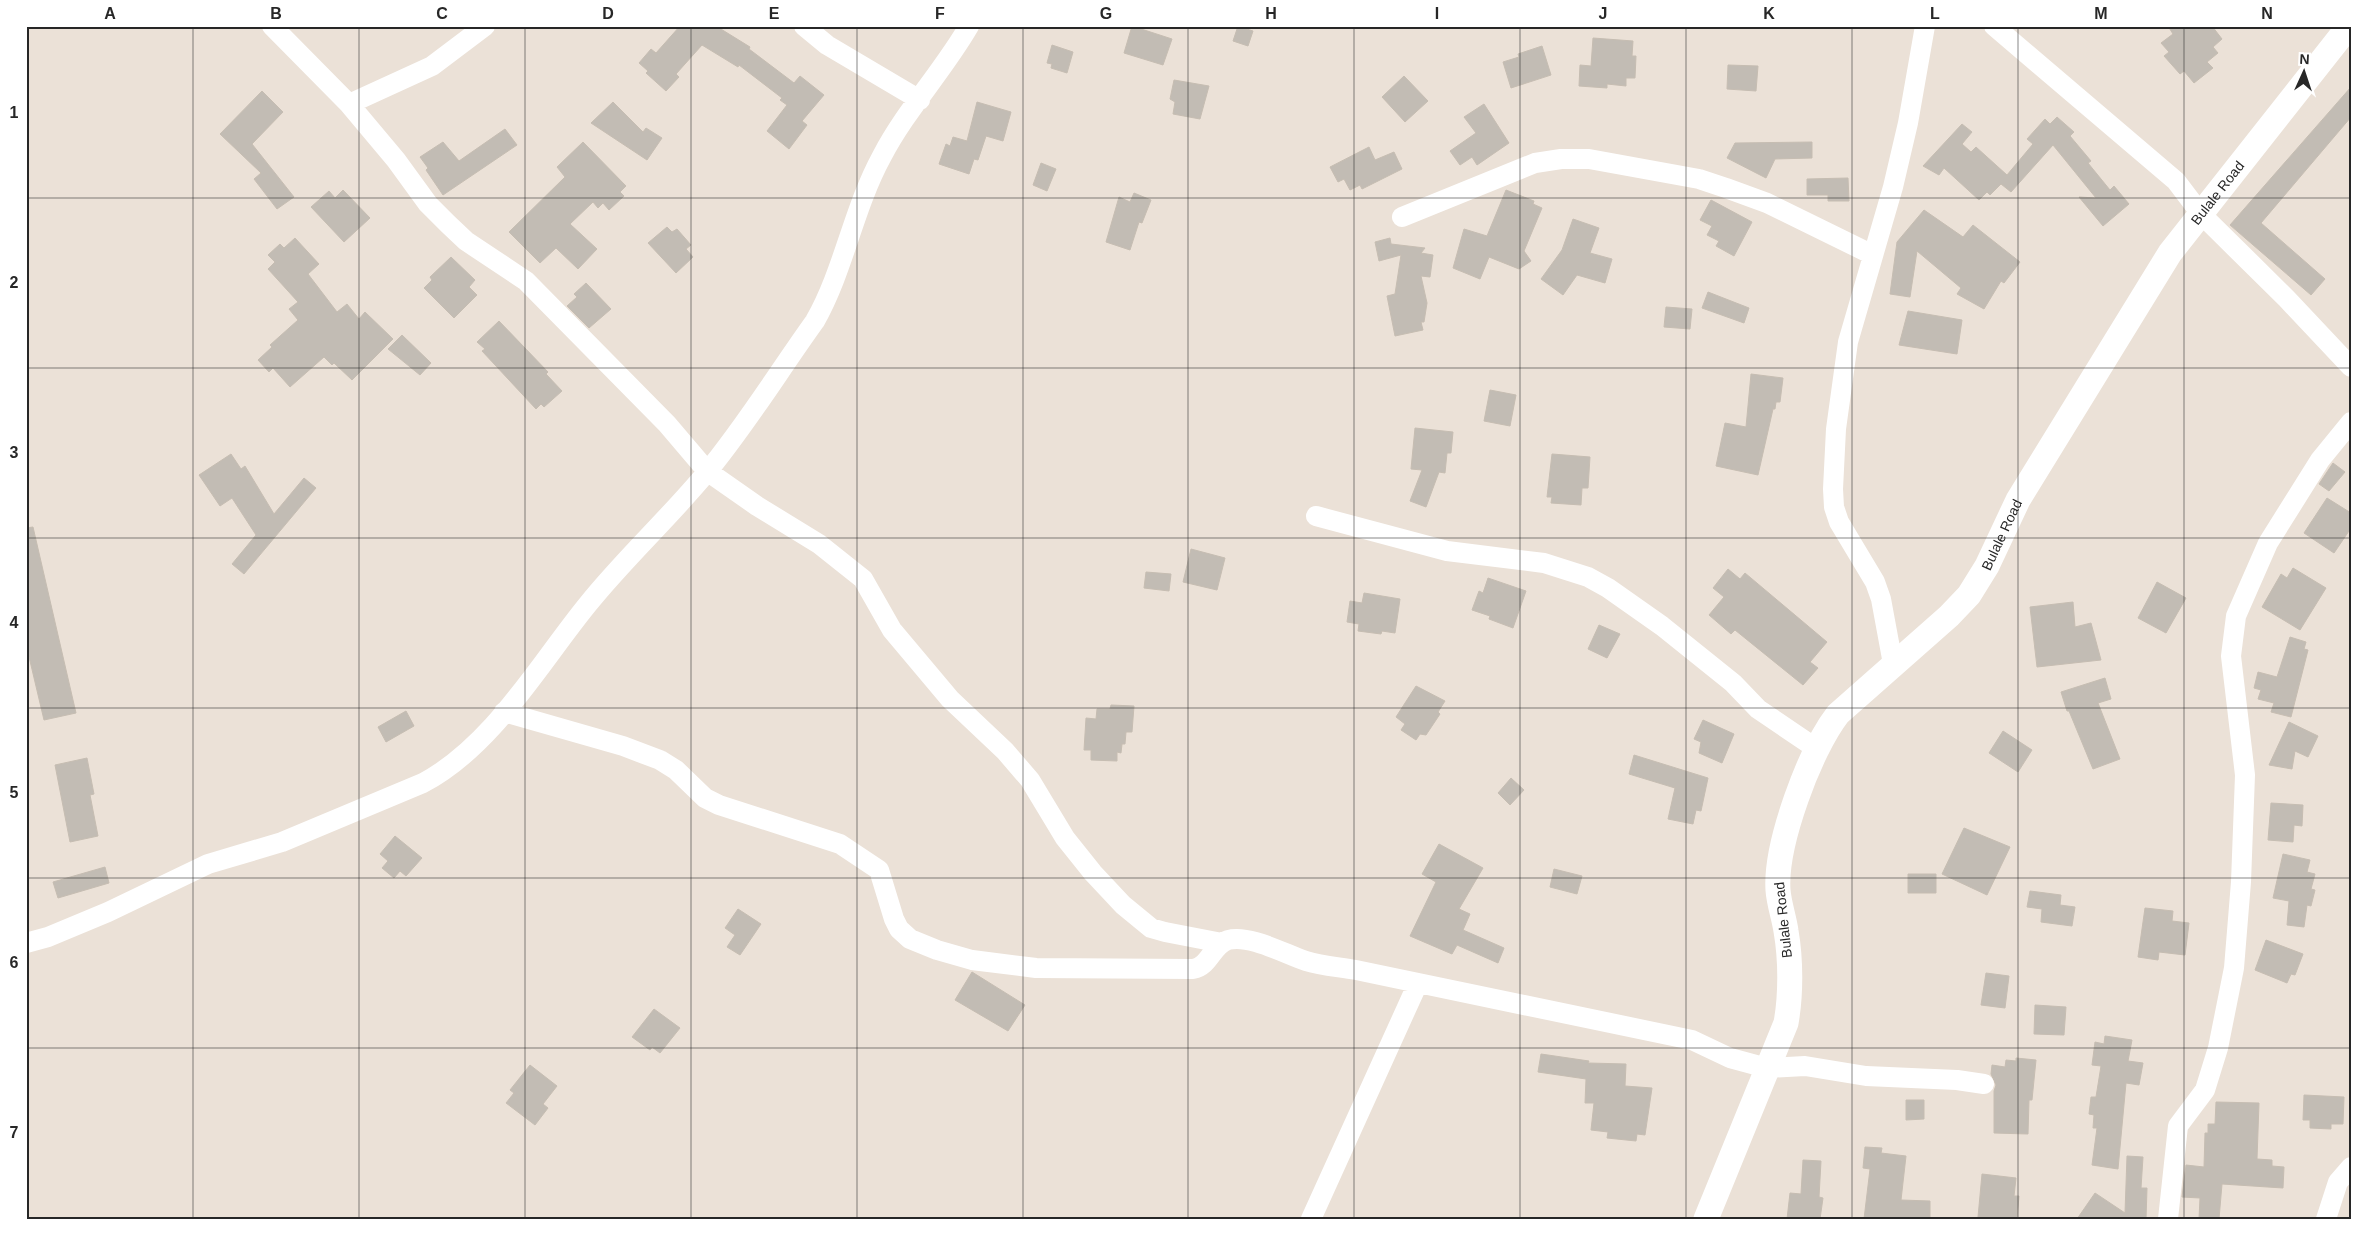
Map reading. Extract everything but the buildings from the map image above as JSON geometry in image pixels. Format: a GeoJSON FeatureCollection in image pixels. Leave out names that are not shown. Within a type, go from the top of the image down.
{"type":"FeatureCollection","features":[{"type":"Feature","properties":{"kind":"street"},"geometry":{"type":"LineString","coordinates":[[272,26],[349,104],[396,160],[428,204],[466,241],[526,281],[667,424],[708,471],[757,506],[819,544],[864,579],[892,630],[950,699],[1005,751],[1030,780],[1065,838],[1093,873],[1123,905],[1151,928],[1222,942],[1236,939],[1255,942],[1307,961],[1692,1040],[1730,1058],[1767,1068],[1805,1066],[1866,1076],[1957,1080],[1984,1084]]}},
{"type":"Feature","properties":{"kind":"street"},"geometry":{"type":"LineString","coordinates":[[349,104],[432,66],[485,26]]}},
{"type":"Feature","properties":{"kind":"street"},"geometry":{"type":"LineString","coordinates":[[804,26],[827,45],[920,100]]}},
{"type":"Feature","properties":{"kind":"street"},"geometry":{"type":"LineString","coordinates":[[26,942],[48,937],[108,912],[208,864],[282,842],[423,783],[445,771],[463,757],[504,712],[618,567],[708,471],[823,307],[868,184],[882,155],[969,26]]}},
{"type":"Feature","properties":{"kind":"street"},"geometry":{"type":"LineString","coordinates":[[1893,664],[1881,598],[1875,582],[1839,522],[1834,507],[1836,429],[1848,342],[1893,187],[1908,123],[1925,26]]}},
{"type":"Feature","properties":{"kind":"street"},"geometry":{"type":"LineString","coordinates":[[1994,26],[2176,181],[2202,214],[2287,299],[2351,367]]}},
{"type":"Feature","properties":{"kind":"street","name":"Bulale Road"},"geometry":{"type":"LineString","coordinates":[[1706,1219],[1786,1023],[1788,1008],[1786,932],[1780,902],[1778,877],[1791,813],[1824,731],[1838,714],[1949,616],[1969,595],[1987,566],[2018,500],[2131,320],[2170,253],[2349,26]]}},
{"type":"Feature","properties":{"kind":"street"},"geometry":{"type":"LineString","coordinates":[[1402,217],[1535,163],[1589,159],[1699,179],[1726,188],[1767,204],[1872,255]]}},
{"type":"Feature","properties":{"kind":"street"},"geometry":{"type":"LineString","coordinates":[[2168,1219],[2178,1126],[2205,1090],[2218,1048],[2234,968],[2241,882],[2245,775],[2231,656],[2236,616],[2268,543],[2320,460],[2351,422]]}},
{"type":"Feature","properties":{"kind":"street"},"geometry":{"type":"LineString","coordinates":[[1316,516],[1440,550],[1544,563],[1588,577],[1608,588],[1662,626],[1733,683],[1758,709],[1817,749]]}},
{"type":"Feature","properties":{"kind":"street"},"geometry":{"type":"LineString","coordinates":[[504,712],[623,746],[660,760],[676,770],[705,798],[719,805],[840,844],[879,870],[894,919],[904,935],[937,950],[972,960],[1036,968],[1193,969],[1203,966],[1222,942]]}},
{"type":"Feature","properties":{"kind":"street"},"geometry":{"type":"LineString","coordinates":[[1311,1219],[1418,983]]}},
{"type":"Feature","properties":{"kind":"street"},"geometry":{"type":"LineString","coordinates":[[2326,1219],[2338,1182],[2351,1167]]}}]}
